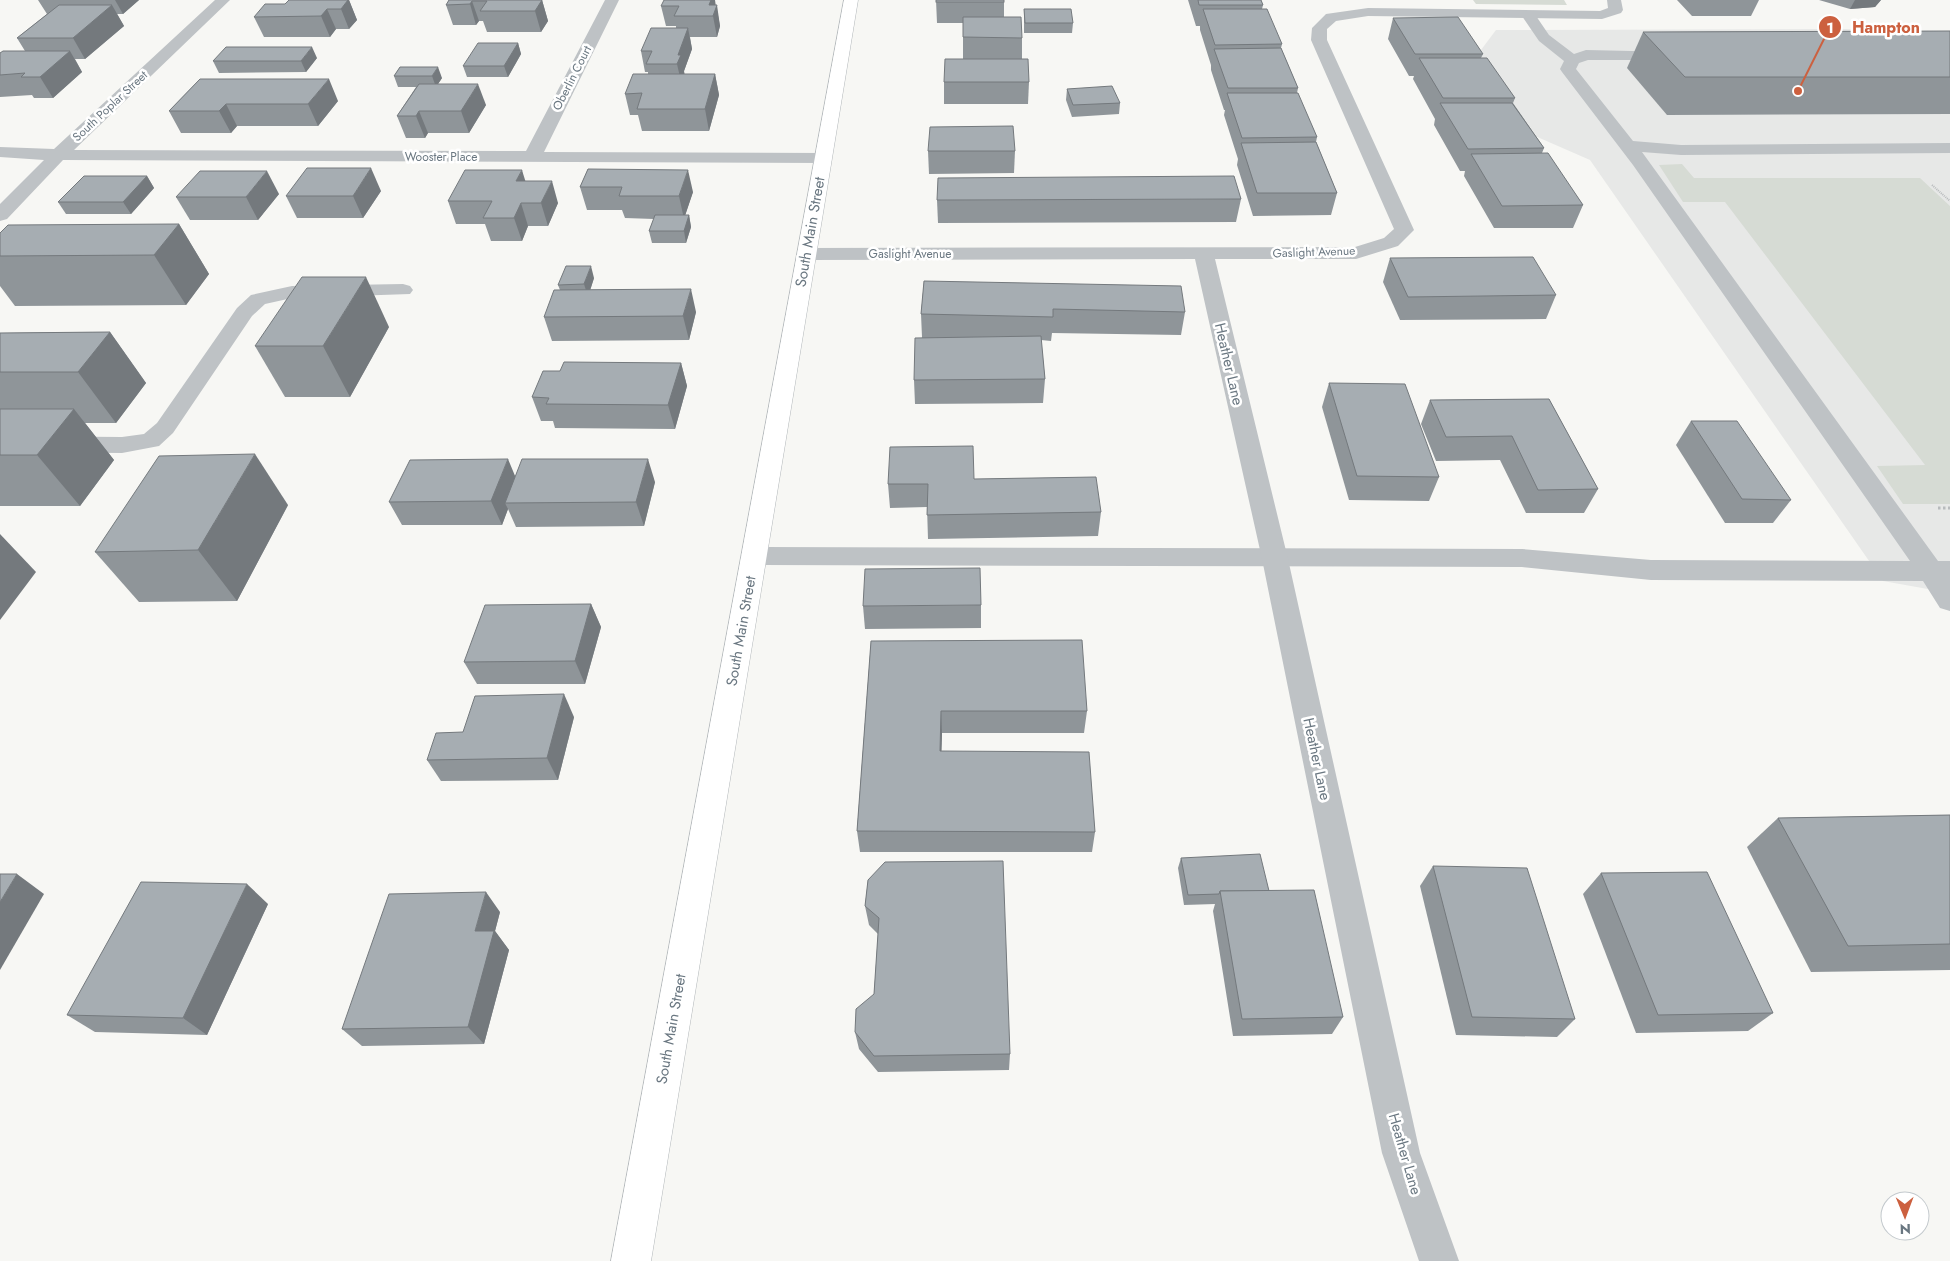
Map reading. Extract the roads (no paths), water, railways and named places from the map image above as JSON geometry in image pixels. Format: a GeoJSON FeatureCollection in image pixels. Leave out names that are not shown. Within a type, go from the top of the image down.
{"type":"FeatureCollection","features":[{"type":"Feature","properties":{"kind":"main road","name":"South Main Street"},"geometry":{"type":"LineString","coordinates":[[630,1261],[851,0]]}},
{"type":"Feature","properties":{"kind":"street","name":"South Poplar Street"},"geometry":{"type":"LineString","coordinates":[[0,215],[58,155],[223,0]]}},
{"type":"Feature","properties":{"kind":"street","name":"Oberlin Court"},"geometry":{"type":"LineString","coordinates":[[532,157],[612,0]]}},
{"type":"Feature","properties":{"kind":"street","name":"Gaslight Avenue"},"geometry":{"type":"LineString","coordinates":[[807,254],[1356,252],[1391,242],[1404,230],[1319,40],[1320,28],[1331,17],[1368,12],[1529,16],[1602,15],[1616,10],[1614,0]]}},
{"type":"Feature","properties":{"kind":"street"},"geometry":{"type":"LineString","coordinates":[[1529,16],[1544,38],[1572,60]]}},
{"type":"Feature","properties":{"kind":"street"},"geometry":{"type":"LineString","coordinates":[[1685,55],[1586,55],[1572,60],[1568,69],[1941,571],[1950,601]]}},
{"type":"Feature","properties":{"kind":"street"},"geometry":{"type":"LineString","coordinates":[[1627,146],[1681,150],[1949,149]]}},
{"type":"Feature","properties":{"kind":"street","name":"Wooster Place"},"geometry":{"type":"LineString","coordinates":[[0,152],[58,155],[823,158]]}},
{"type":"Feature","properties":{"kind":"street","name":"Heather Lane"},"geometry":{"type":"LineString","coordinates":[[1204,254],[1275,559],[1401,1153],[1439,1261]]}},
{"type":"Feature","properties":{"kind":"street"},"geometry":{"type":"LineString","coordinates":[[0,444],[122,445],[151,441],[165,428],[244,312],[258,299],[292,292],[403,290]]}},
{"type":"Feature","properties":{"kind":"street"},"geometry":{"type":"LineString","coordinates":[[754,556],[1275,559],[1522,558],[1651,570],[1941,571]]}},
{"type":"Feature","properties":{"kind":"place","name":"Hampton"},"geometry":{"type":"Point","coordinates":[1798,91]}}]}
